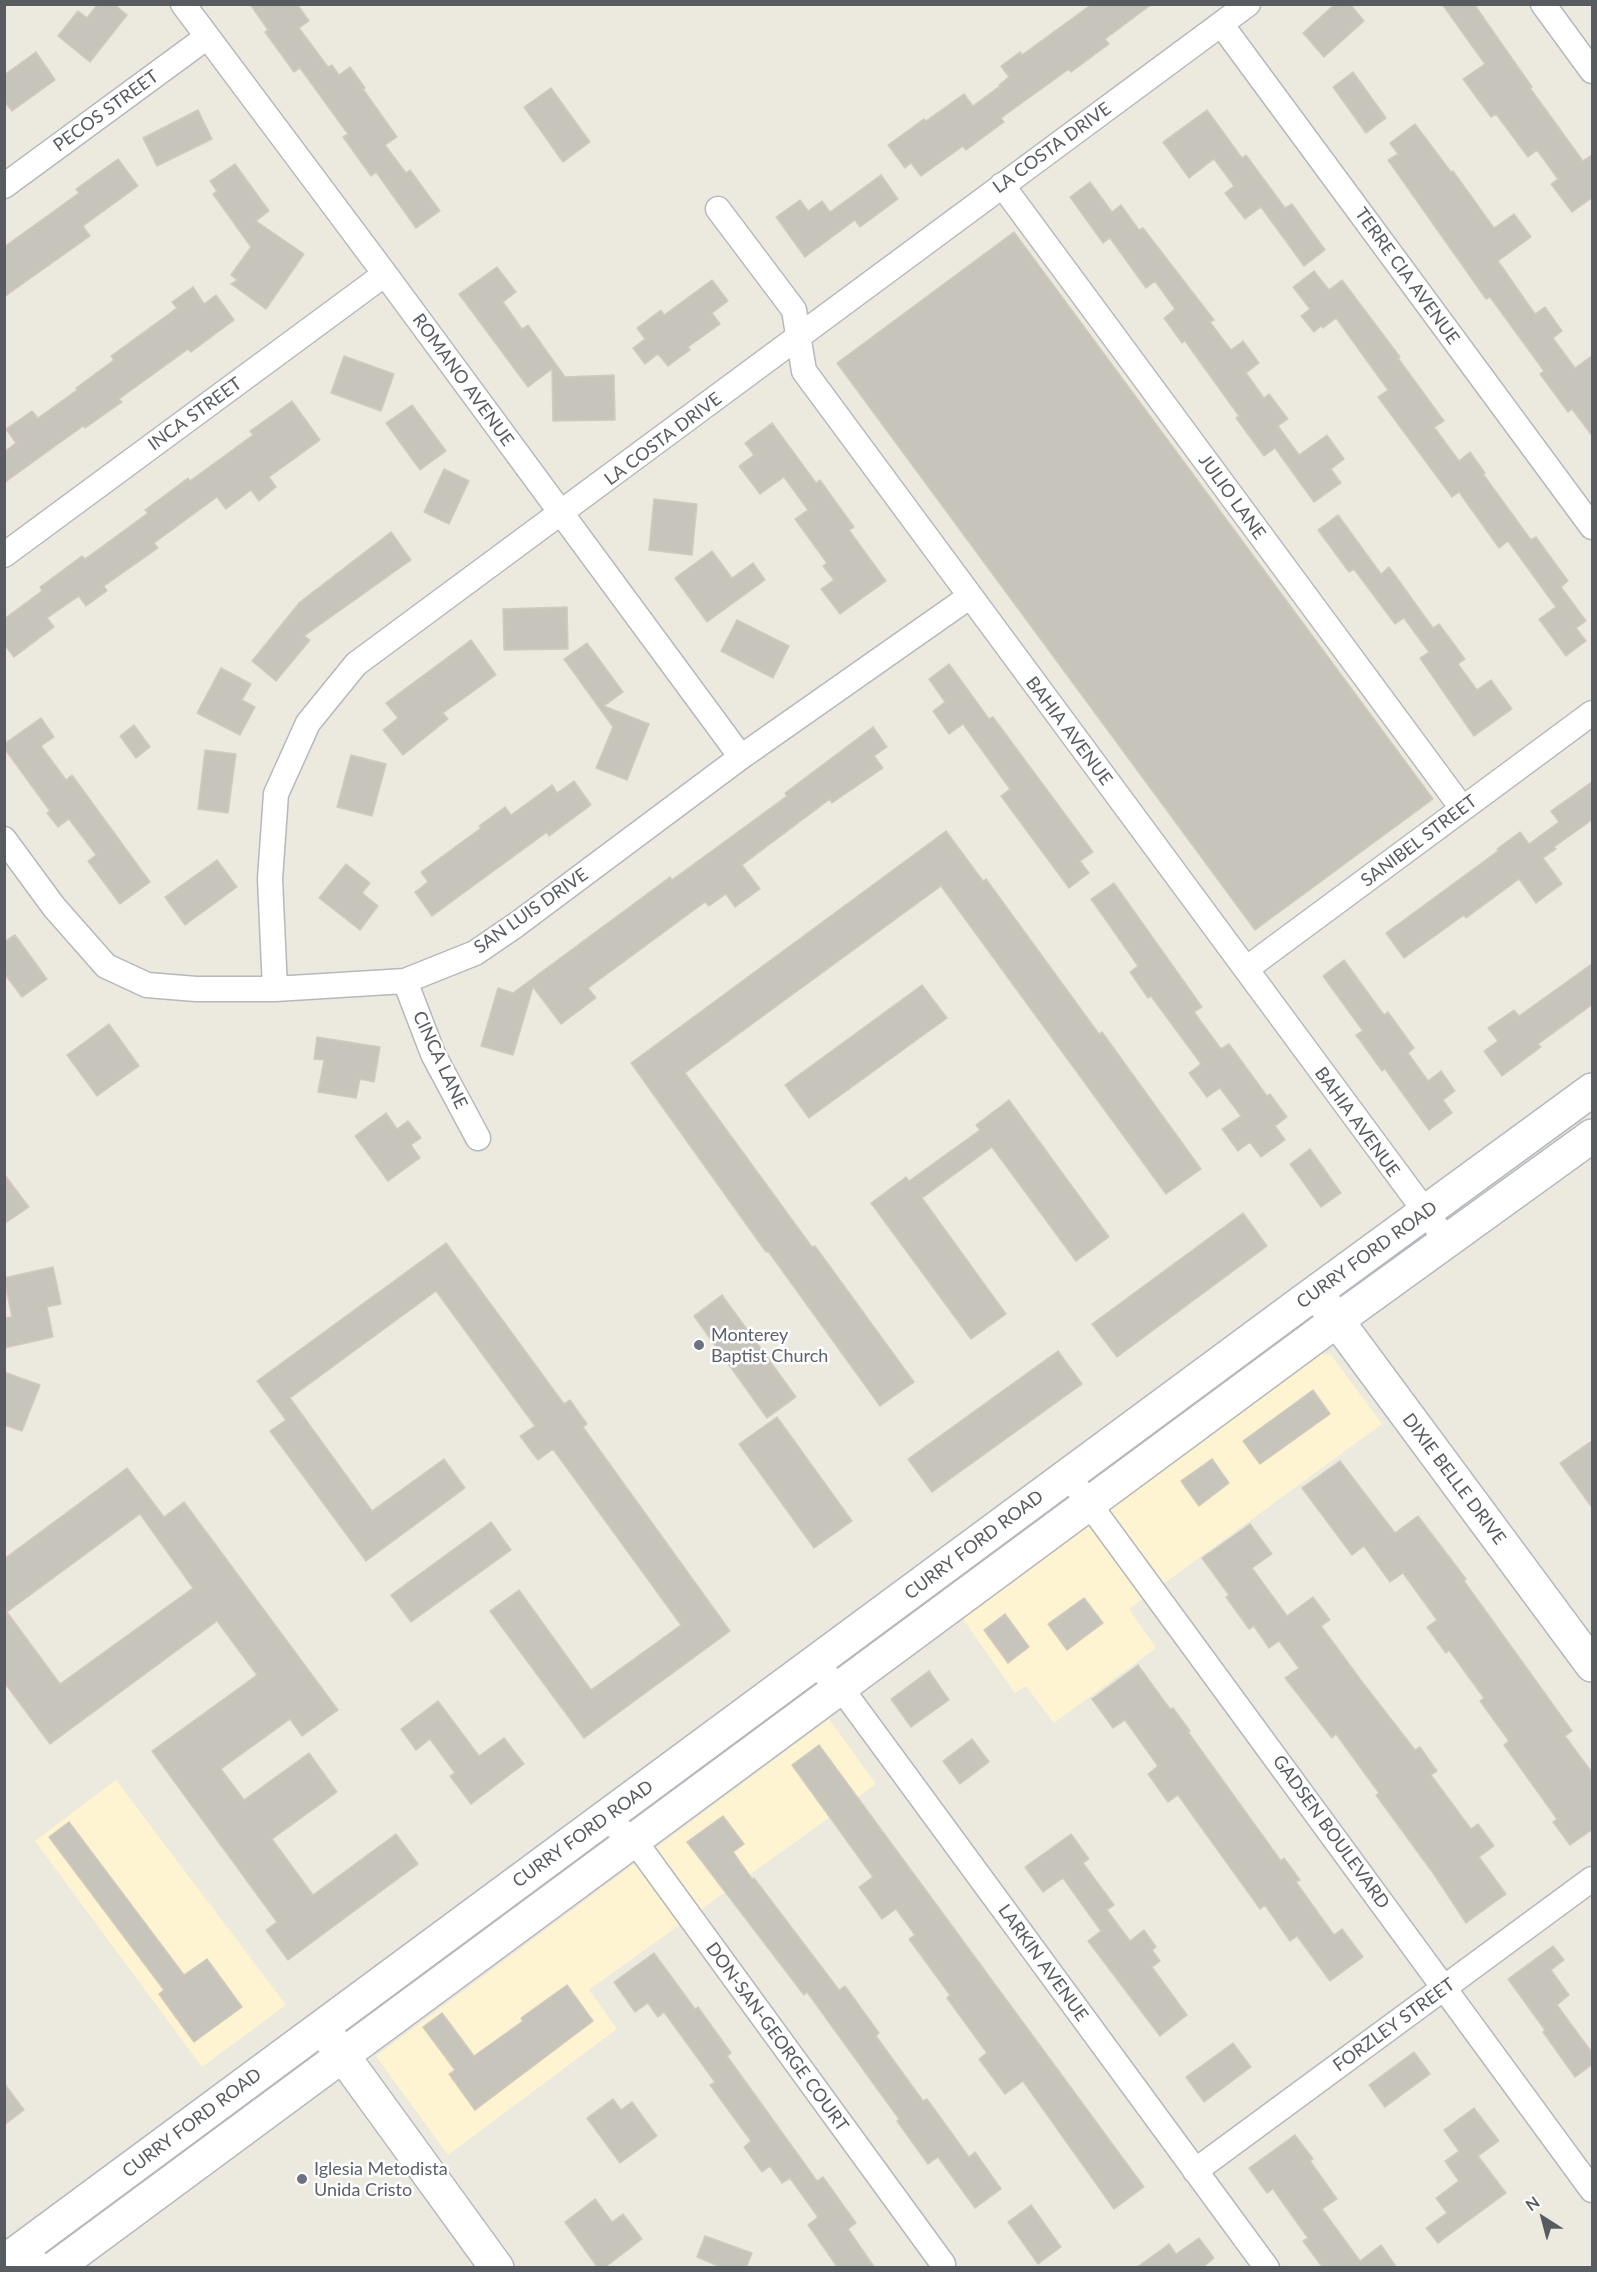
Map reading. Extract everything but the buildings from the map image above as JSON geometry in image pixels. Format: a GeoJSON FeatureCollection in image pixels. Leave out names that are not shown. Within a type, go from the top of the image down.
{"type":"FeatureCollection","features":[{"type":"Feature","properties":{"kind":"main road","name":"CURRY FORD ROAD"},"geometry":{"type":"LineString","coordinates":[[24,2259],[321,2027],[1593,1090]]}},
{"type":"Feature","properties":{"kind":"main road","name":"CURRY FORD ROAD"},"geometry":{"type":"LineString","coordinates":[[55,2268],[1336,1321],[1593,1136]]}},
{"type":"Feature","properties":{"kind":"main road","name":"DIXIE BELLE DRIVE"},"geometry":{"type":"LineString","coordinates":[[1316,1292],[1593,1665]]}},
{"type":"Feature","properties":{"kind":"main road"},"geometry":{"type":"LineString","coordinates":[[321,2027],[497,2268]]}},
{"type":"Feature","properties":{"kind":"street","name":"ROMANO AVENUE"},"geometry":{"type":"LineString","coordinates":[[183,4],[741,758]]}},
{"type":"Feature","properties":{"kind":"street","name":"LA COSTA DRIVE"},"geometry":{"type":"LineString","coordinates":[[275,989],[270,879],[276,794],[308,723],[356,664],[1248,4]]}},
{"type":"Feature","properties":{"kind":"street"},"geometry":{"type":"LineString","coordinates":[[1544,4],[1593,71]]}},
{"type":"Feature","properties":{"kind":"street","name":"TERRE CIA AVENUE"},"geometry":{"type":"LineString","coordinates":[[1221,24],[1593,527]]}},
{"type":"Feature","properties":{"kind":"street","name":"PECOS STREET"},"geometry":{"type":"LineString","coordinates":[[4,186],[207,37]]}},
{"type":"Feature","properties":{"kind":"street","name":"JULIO LANE"},"geometry":{"type":"LineString","coordinates":[[1002,185],[1462,808]]}},
{"type":"Feature","properties":{"kind":"street","name":"BAHIA AVENUE"},"geometry":{"type":"LineString","coordinates":[[718,209],[794,310],[804,370],[969,597],[1447,1241]]}},
{"type":"Feature","properties":{"kind":"street","name":"INCA STREET"},"geometry":{"type":"LineString","coordinates":[[4,555],[385,274]]}},
{"type":"Feature","properties":{"kind":"street","name":"SAN LUIS DRIVE"},"geometry":{"type":"LineString","coordinates":[[4,839],[54,907],[106,966],[147,985],[196,989],[275,989],[405,981],[475,953],[741,758],[969,597]]}},
{"type":"Feature","properties":{"kind":"street","name":"SANIBEL STREET"},"geometry":{"type":"LineString","coordinates":[[1246,969],[1593,713]]}},
{"type":"Feature","properties":{"kind":"street","name":"CINCA LANE"},"geometry":{"type":"LineString","coordinates":[[405,981],[433,1054],[478,1138]]}},
{"type":"Feature","properties":{"kind":"street"},"geometry":{"type":"LineString","coordinates":[[1141,1421],[1163,1450]]}},
{"type":"Feature","properties":{"kind":"street","name":"GADSEN BOULEVARD"},"geometry":{"type":"LineString","coordinates":[[1068,1475],[1593,2190]]}},
{"type":"Feature","properties":{"kind":"street","name":"LARKIN AVENUE"},"geometry":{"type":"LineString","coordinates":[[814,1664],[841,1688],[1267,2268]]}},
{"type":"Feature","properties":{"kind":"street","name":"DON-SAN-GEORGE COURT"},"geometry":{"type":"LineString","coordinates":[[604,1818],[634,1840],[943,2264]]}},
{"type":"Feature","properties":{"kind":"street","name":"FORZLEY STREET"},"geometry":{"type":"LineString","coordinates":[[1195,2171],[1593,1879]]}},
{"type":"Feature","properties":{"kind":"shaded area"},"geometry":{"type":"Polygon","coordinates":[[[1320,1354],[1331,1355],[1382,1424],[1129,1609],[1156,1648],[1054,1723],[1026,1686],[1015,1693],[963,1619],[1320,1354]]]}},
{"type":"Feature","properties":{"kind":"shaded area"},"geometry":{"type":"Polygon","coordinates":[[[829,1719],[876,1784],[589,1990],[617,2029],[448,2155],[376,2056],[829,1719]]]}},
{"type":"Feature","properties":{"kind":"shaded area"},"geometry":{"type":"Polygon","coordinates":[[[116,1780],[286,2005],[202,2067],[35,1841],[116,1780]]]}},
{"type":"Feature","properties":{"kind":"place","name":"Monterey Baptist Church"},"geometry":{"type":"Point","coordinates":[699,1345]}},
{"type":"Feature","properties":{"kind":"place","name":"Iglesia Metodista Unida Cristo"},"geometry":{"type":"Point","coordinates":[302,2179]}}]}
